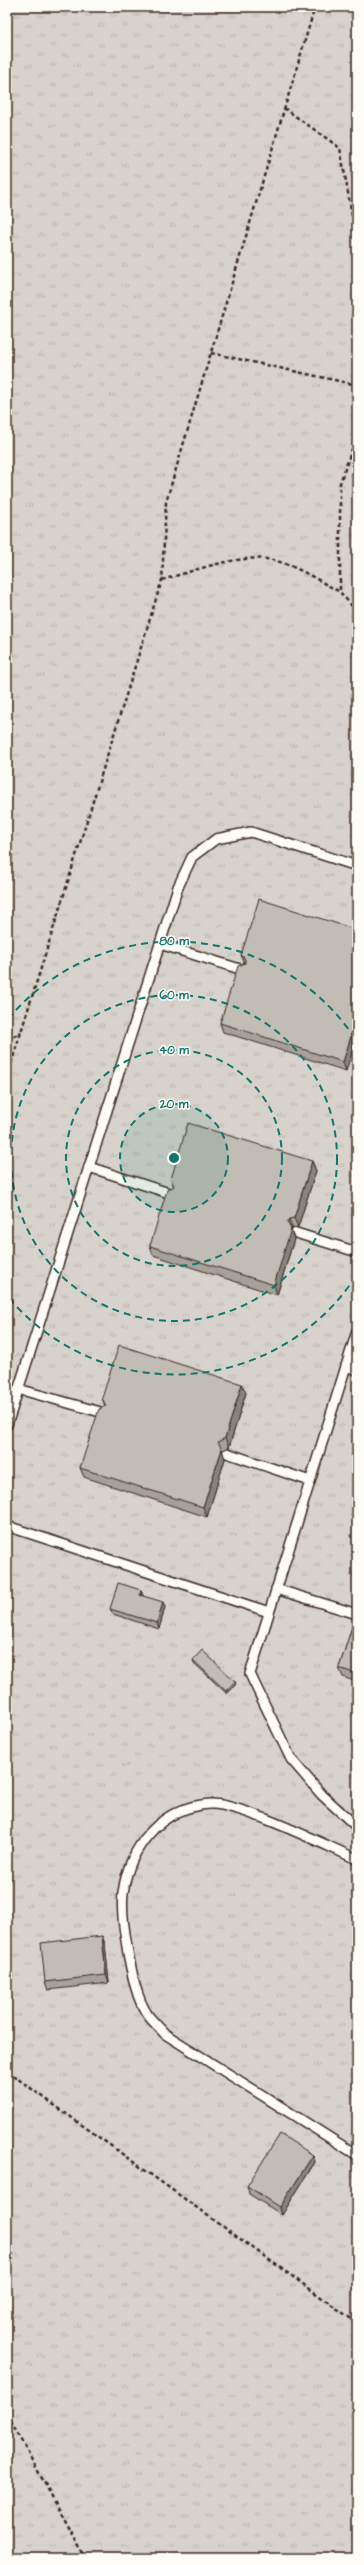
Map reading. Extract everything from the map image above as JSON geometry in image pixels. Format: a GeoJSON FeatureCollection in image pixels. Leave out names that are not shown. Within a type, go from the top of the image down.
{"type":"FeatureCollection","features":[{"type":"Feature","properties":{"kind":"lane"},"geometry":{"type":"LineString","coordinates":[[7,1425],[178,887],[192,857],[216,838],[252,832],[357,866]]}},
{"type":"Feature","properties":{"kind":"lane"},"geometry":{"type":"LineString","coordinates":[[160,944],[243,970]]}},
{"type":"Feature","properties":{"kind":"lane"},"geometry":{"type":"LineString","coordinates":[[89,1167],[172,1194]]}},
{"type":"Feature","properties":{"kind":"lane"},"geometry":{"type":"LineString","coordinates":[[296,1233],[357,1252]]}},
{"type":"Feature","properties":{"kind":"lane"},"geometry":{"type":"LineString","coordinates":[[357,1331],[250,1674],[291,1759],[322,1795],[357,1827]]}},
{"type":"Feature","properties":{"kind":"lane"},"geometry":{"type":"LineString","coordinates":[[346,1366],[357,1370]]}},
{"type":"Feature","properties":{"kind":"lane"},"geometry":{"type":"LineString","coordinates":[[18,1389],[104,1413]]}},
{"type":"Feature","properties":{"kind":"lane"},"geometry":{"type":"LineString","coordinates":[[227,1453],[310,1481]]}},
{"type":"Feature","properties":{"kind":"lane"},"geometry":{"type":"LineString","coordinates":[[7,1526],[269,1612]]}},
{"type":"Feature","properties":{"kind":"lane"},"geometry":{"type":"LineString","coordinates":[[276,1588],[357,1614]]}},
{"type":"Feature","properties":{"kind":"lane"},"geometry":{"type":"LineString","coordinates":[[357,1859],[238,1809],[205,1804],[186,1807],[161,1822],[143,1838],[130,1864],[123,1894],[124,1928],[132,1976],[147,2014],[166,2034],[357,2156]]}},
{"type":"Feature","properties":{"kind":"path"},"geometry":{"type":"LineString","coordinates":[[7,1077],[162,580],[166,502],[315,7]]}},
{"type":"Feature","properties":{"kind":"path"},"geometry":{"type":"LineString","coordinates":[[284,108],[340,148],[352,215],[357,219]]}},
{"type":"Feature","properties":{"kind":"path"},"geometry":{"type":"LineString","coordinates":[[211,353],[357,385]]}},
{"type":"Feature","properties":{"kind":"path"},"geometry":{"type":"LineString","coordinates":[[340,592],[340,483],[357,435]]}},
{"type":"Feature","properties":{"kind":"path"},"geometry":{"type":"LineString","coordinates":[[162,580],[231,561],[273,560],[298,570],[340,592],[357,612]]}},
{"type":"Feature","properties":{"kind":"path"},"geometry":{"type":"LineString","coordinates":[[7,1040],[21,1032]]}},
{"type":"Feature","properties":{"kind":"path"},"geometry":{"type":"LineString","coordinates":[[7,2070],[357,2322]]}},
{"type":"Feature","properties":{"kind":"path"},"geometry":{"type":"LineString","coordinates":[[7,2415],[86,2558]]}},
{"type":"Feature","properties":{"kind":"green space"},"geometry":{"type":"Polygon","coordinates":[[[7,7],[357,7],[357,2558],[7,2558],[7,7]]]}},
{"type":"Feature","properties":{"kind":"building"},"geometry":{"type":"Polygon","coordinates":[[[259,899],[357,930],[357,1017],[343,1062],[220,1023],[238,966],[245,963],[245,959],[241,955],[259,899]]]}},
{"type":"Feature","properties":{"kind":"building"},"geometry":{"type":"Polygon","coordinates":[[[188,1123],[312,1161],[294,1218],[289,1219],[287,1222],[291,1229],[274,1285],[150,1246],[167,1190],[174,1186],[171,1179],[188,1123]]]}},
{"type":"Feature","properties":{"kind":"building"},"geometry":{"type":"Polygon","coordinates":[[[119,1345],[242,1384],[225,1438],[218,1442],[222,1449],[203,1507],[80,1468],[99,1409],[106,1406],[102,1398],[119,1345]]]}},
{"type":"Feature","properties":{"kind":"building"},"geometry":{"type":"Polygon","coordinates":[[[118,1583],[141,1590],[140,1595],[163,1602],[157,1623],[110,1609],[118,1583]]]}},
{"type":"Feature","properties":{"kind":"building"},"geometry":{"type":"Polygon","coordinates":[[[357,1611],[357,1674],[339,1668],[357,1611]]]}},
{"type":"Feature","properties":{"kind":"building"},"geometry":{"type":"Polygon","coordinates":[[[202,1650],[235,1681],[226,1691],[193,1660],[202,1650]]]}},
{"type":"Feature","properties":{"kind":"building"},"geometry":{"type":"Polygon","coordinates":[[[102,1936],[106,1975],[45,1982],[41,1943],[102,1936]]]}},
{"type":"Feature","properties":{"kind":"building"},"geometry":{"type":"Polygon","coordinates":[[[280,2134],[313,2155],[280,2207],[247,2186],[280,2134]]]}}]}
